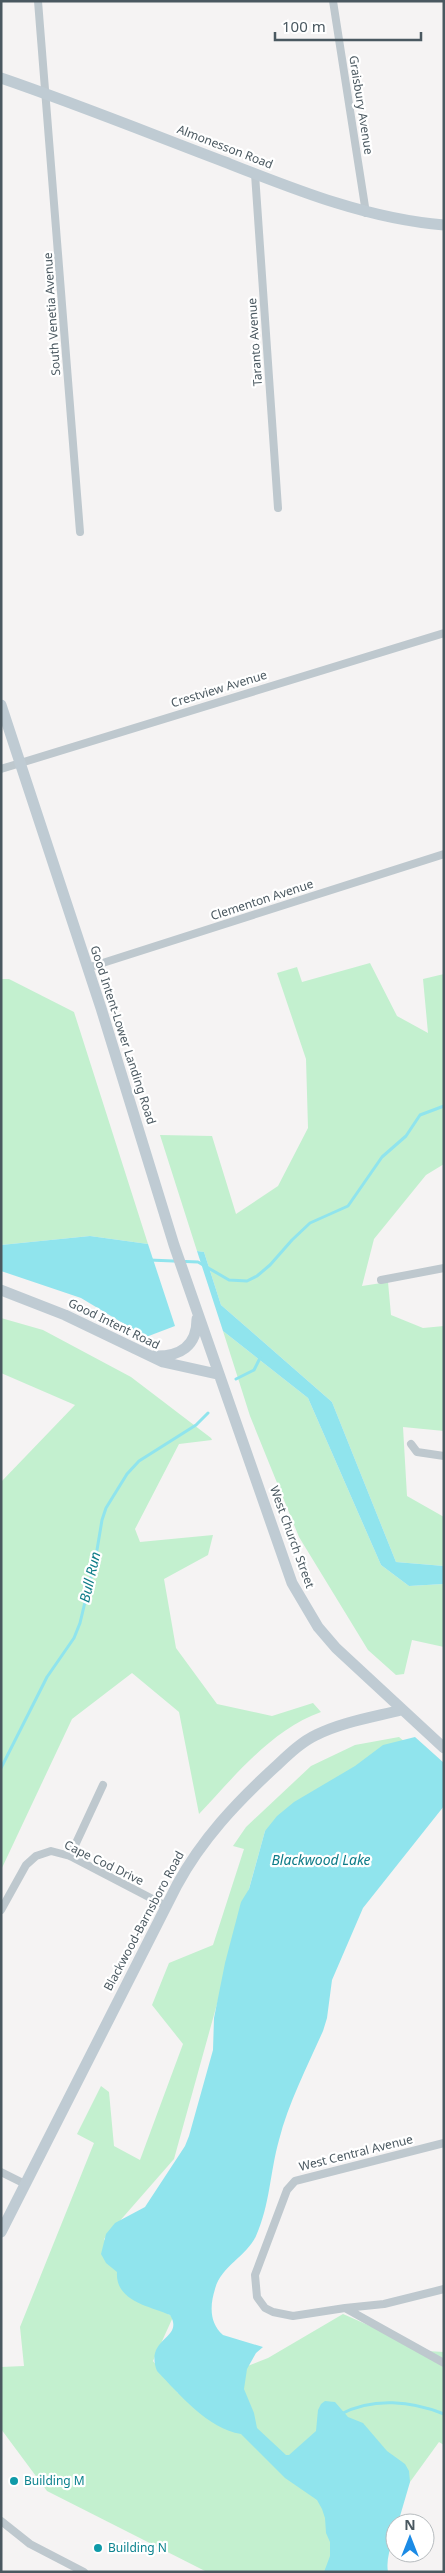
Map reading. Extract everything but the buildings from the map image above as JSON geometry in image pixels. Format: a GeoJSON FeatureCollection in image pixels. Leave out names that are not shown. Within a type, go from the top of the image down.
{"type":"FeatureCollection","features":[{"type":"Feature","properties":{"kind":"main road","name":"Almonesson Road"},"geometry":{"type":"LineString","coordinates":[[1,78],[46,93],[256,174],[366,213],[413,222],[444,225]]}},
{"type":"Feature","properties":{"kind":"main road","name":"Good Intent-Lower Landing Road"},"geometry":{"type":"LineString","coordinates":[[1,705],[217,1374]]}},
{"type":"Feature","properties":{"kind":"main road","name":"Good Intent Road"},"geometry":{"type":"LineString","coordinates":[[1,1290],[57,1312],[146,1356],[181,1368],[217,1374]]}},
{"type":"Feature","properties":{"kind":"main road"},"geometry":{"type":"LineString","coordinates":[[146,1356],[169,1356],[186,1349],[194,1336],[196,1312]]}},
{"type":"Feature","properties":{"kind":"main road","name":"West Church Street"},"geometry":{"type":"LineString","coordinates":[[217,1374],[292,1583],[305,1608],[336,1648],[444,1748]]}},
{"type":"Feature","properties":{"kind":"main road","name":"Blackwood-Barnsboro Road"},"geometry":{"type":"LineString","coordinates":[[1,2232],[166,1906],[188,1865],[211,1832],[265,1776],[309,1739],[328,1730],[401,1710]]}},
{"type":"Feature","properties":{"kind":"street","name":"South Venetia Avenue"},"geometry":{"type":"LineString","coordinates":[[38,1],[80,532]]}},
{"type":"Feature","properties":{"kind":"street","name":"Graisbury Avenue"},"geometry":{"type":"LineString","coordinates":[[333,1],[366,213]]}},
{"type":"Feature","properties":{"kind":"street","name":"Taranto Avenue"},"geometry":{"type":"LineString","coordinates":[[256,174],[278,508]]}},
{"type":"Feature","properties":{"kind":"street","name":"Crestview Avenue"},"geometry":{"type":"LineString","coordinates":[[1,769],[444,632]]}},
{"type":"Feature","properties":{"kind":"street","name":"Clementon Avenue"},"geometry":{"type":"LineString","coordinates":[[87,968],[444,854]]}},
{"type":"Feature","properties":{"kind":"street"},"geometry":{"type":"LineString","coordinates":[[381,1280],[444,1268]]}},
{"type":"Feature","properties":{"kind":"street"},"geometry":{"type":"LineString","coordinates":[[411,1444],[417,1452],[444,1456]]}},
{"type":"Feature","properties":{"kind":"street"},"geometry":{"type":"LineString","coordinates":[[70,1856],[103,1785]]}},
{"type":"Feature","properties":{"kind":"street","name":"Cape Cod Drive"},"geometry":{"type":"LineString","coordinates":[[1,1910],[21,1871],[31,1860],[43,1853],[50,1852],[70,1856],[166,1906]]}},
{"type":"Feature","properties":{"kind":"street","name":"West Central Avenue"},"geometry":{"type":"LineString","coordinates":[[444,2143],[302,2177],[290,2185],[255,2276],[257,2297],[265,2308],[282,2315],[304,2315],[384,2304],[444,2289]]}},
{"type":"Feature","properties":{"kind":"street"},"geometry":{"type":"LineString","coordinates":[[1,2172],[25,2184]]}},
{"type":"Feature","properties":{"kind":"street"},"geometry":{"type":"LineString","coordinates":[[345,2308],[444,2362]]}},
{"type":"Feature","properties":{"kind":"street"},"geometry":{"type":"LineString","coordinates":[[1,2521],[30,2544],[84,2572]]}},
{"type":"Feature","properties":{"kind":"green space"},"geometry":{"type":"Polygon","coordinates":[[[370,963],[397,1016],[428,1033],[423,979],[444,974],[444,1164],[426,1175],[374,1239],[362,1286],[388,1282],[391,1315],[423,1328],[444,1326],[444,1431],[403,1427],[407,1496],[444,1517],[444,1566],[396,1562],[332,1402],[221,1305],[204,1252],[197,1251],[160,1135],[212,1136],[236,1214],[278,1186],[308,1128],[306,1059],[277,973],[297,967],[302,982],[370,963]]]}},
{"type":"Feature","properties":{"kind":"green space"},"geometry":{"type":"Polygon","coordinates":[[[1,979],[9,979],[74,1012],[148,1244],[90,1236],[1,1245],[1,979]]]}},
{"type":"Feature","properties":{"kind":"green space"},"geometry":{"type":"Polygon","coordinates":[[[1,1318],[43,1330],[131,1377],[211,1438],[212,1440],[179,1444],[135,1529],[140,1542],[213,1535],[208,1555],[164,1579],[176,1648],[217,1704],[272,1716],[313,1703],[321,1712],[286,1730],[270,1742],[240,1770],[199,1814],[179,1712],[132,1673],[72,1719],[1,1870],[1,1482],[75,1405],[1,1373],[1,1318]]]}},
{"type":"Feature","properties":{"kind":"green space"},"geometry":{"type":"Polygon","coordinates":[[[223,1331],[308,1398],[381,1565],[409,1586],[444,1584],[444,1647],[412,1640],[404,1674],[396,1675],[368,1650],[299,1537],[250,1416],[223,1331]]]}},
{"type":"Feature","properties":{"kind":"green space"},"geometry":{"type":"Polygon","coordinates":[[[399,1737],[405,1742],[265,1831],[174,2159],[104,2239],[138,2296],[173,2317],[153,2361],[178,2393],[268,2358],[343,2314],[427,2351],[444,2352],[444,2445],[439,2442],[410,2482],[391,2513],[385,2513],[385,2524],[356,2572],[207,2572],[47,2491],[1,2429],[1,2367],[24,2366],[20,2327],[94,2143],[77,2134],[101,2086],[109,2092],[114,2146],[140,2160],[183,2044],[152,2005],[169,1963],[213,1945],[244,1849],[233,1846],[246,1827],[311,1766],[355,1745],[399,1737]]]}},
{"type":"Feature","properties":{"kind":"water"},"geometry":{"type":"Polygon","coordinates":[[[90,1236],[148,1244],[175,1326],[146,1337],[81,1298],[1,1271],[1,1245],[90,1236]]]}},
{"type":"Feature","properties":{"kind":"water"},"geometry":{"type":"Polygon","coordinates":[[[197,1251],[204,1252],[221,1305],[332,1402],[396,1562],[444,1566],[444,1584],[409,1586],[381,1565],[308,1398],[223,1331],[197,1251]]]}},
{"type":"Feature","properties":{"kind":"water","name":"Blackwood Lake"},"geometry":{"type":"Polygon","coordinates":[[[415,1737],[444,1763],[444,1806],[363,1908],[332,1980],[327,2018],[323,2031],[283,2126],[261,2224],[252,2243],[218,2281],[212,2301],[213,2319],[218,2330],[223,2335],[263,2347],[256,2353],[247,2369],[244,2389],[254,2413],[257,2428],[286,2455],[289,2455],[316,2431],[318,2410],[321,2404],[325,2401],[335,2402],[348,2417],[363,2423],[387,2451],[405,2464],[409,2471],[410,2482],[401,2513],[385,2513],[385,2563],[388,2563],[388,2572],[324,2572],[330,2556],[330,2542],[326,2533],[325,2518],[317,2500],[285,2478],[241,2434],[229,2431],[206,2418],[185,2400],[157,2371],[154,2360],[156,2351],[172,2329],[173,2323],[170,2315],[143,2305],[127,2296],[121,2290],[117,2272],[106,2263],[101,2254],[106,2234],[115,2223],[145,2207],[185,2146],[189,2136],[213,2050],[214,2018],[225,1963],[241,1902],[249,1889],[265,1831],[277,1816],[294,1802],[355,1766],[383,1745],[415,1737]]]}},
{"type":"Feature","properties":{"kind":"waterway"},"geometry":{"type":"LineString","coordinates":[[149,1260],[198,1262],[229,1280],[247,1281],[257,1276],[310,1223],[348,1206],[382,1157],[406,1136],[420,1115],[444,1106]]}},
{"type":"Feature","properties":{"kind":"waterway","name":"Bull Run"},"geometry":{"type":"LineString","coordinates":[[236,1379],[254,1370],[260,1358]]}},
{"type":"Feature","properties":{"kind":"waterway","name":"Bull Run"},"geometry":{"type":"LineString","coordinates":[[1,1768],[47,1677],[74,1638],[80,1623],[106,1508],[127,1474],[139,1461],[196,1425],[208,1413]]}},
{"type":"Feature","properties":{"kind":"waterway"},"geometry":{"type":"LineString","coordinates":[[341,2414],[366,2405],[379,2403],[419,2406],[444,2414]]}},
{"type":"Feature","properties":{"kind":"place","name":"Building M"},"geometry":{"type":"Point","coordinates":[14,2481]}},
{"type":"Feature","properties":{"kind":"place","name":"Building N"},"geometry":{"type":"Point","coordinates":[98,2548]}}]}
